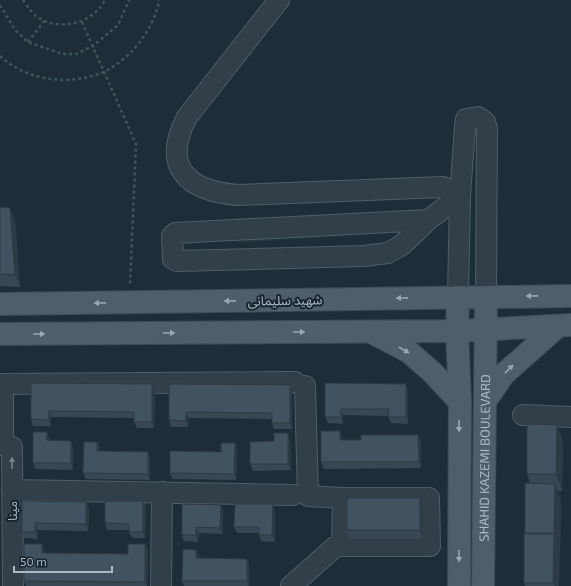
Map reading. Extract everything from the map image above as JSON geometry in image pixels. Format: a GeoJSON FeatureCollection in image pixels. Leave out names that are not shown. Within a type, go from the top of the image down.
{"type":"FeatureCollection","features":[{"type":"Feature","properties":{"kind":"main road","name":"SHAHID KAZEMI BOULEVARD"},"geometry":{"type":"LineString","coordinates":[[483,586],[487,330],[486,296]]}},
{"type":"Feature","properties":{"kind":"main road","name":"شهید سلیمانی"},"geometry":{"type":"LineString","coordinates":[[0,304],[571,296]]}},
{"type":"Feature","properties":{"kind":"main road","name":"SHAHID KAZEMI BOULEVARD"},"geometry":{"type":"LineString","coordinates":[[458,297],[457,331],[460,402],[459,586]]}},
{"type":"Feature","properties":{"kind":"main road"},"geometry":{"type":"LineString","coordinates":[[0,334],[457,331],[564,326]]}},
{"type":"Feature","properties":{"kind":"main road"},"geometry":{"type":"LineString","coordinates":[[486,400],[504,374],[523,355],[564,326]]}},
{"type":"Feature","properties":{"kind":"main road"},"geometry":{"type":"LineString","coordinates":[[370,332],[408,352],[432,372],[460,402]]}},
{"type":"Feature","properties":{"kind":"main road"},"geometry":{"type":"LineString","coordinates":[[458,371],[462,367],[472,363],[482,367],[486,372]]}},
{"type":"Feature","properties":{"kind":"street"},"geometry":{"type":"LineString","coordinates":[[279,0],[187,117],[178,138],[175,150],[177,161],[183,174],[199,186],[218,194],[238,195],[443,187],[453,190],[460,196]]}},
{"type":"Feature","properties":{"kind":"street"},"geometry":{"type":"LineString","coordinates":[[458,297],[460,196],[465,126],[466,119],[478,117],[485,122],[487,129],[486,296]]}},
{"type":"Feature","properties":{"kind":"street"},"geometry":{"type":"LineString","coordinates":[[428,220],[175,234],[172,236],[173,259],[177,262],[356,256],[388,253],[402,246],[428,220],[460,196]]}},
{"type":"Feature","properties":{"kind":"street"},"geometry":{"type":"LineString","coordinates":[[2,444],[2,384],[300,384],[308,496],[343,498],[429,498],[430,546],[336,546],[291,586]]}},
{"type":"Feature","properties":{"kind":"street"},"geometry":{"type":"LineString","coordinates":[[523,415],[571,417]]}},
{"type":"Feature","properties":{"kind":"street","name":"مینا"},"geometry":{"type":"LineString","coordinates":[[2,444],[12,447],[13,586]]}},
{"type":"Feature","properties":{"kind":"street"},"geometry":{"type":"LineString","coordinates":[[12,490],[294,494]]}},
{"type":"Feature","properties":{"kind":"street"},"geometry":{"type":"LineString","coordinates":[[162,492],[162,586]]}},
{"type":"Feature","properties":{"kind":"street"},"geometry":{"type":"LineString","coordinates":[[342,546],[343,498]]}},
{"type":"Feature","properties":{"kind":"path"},"geometry":{"type":"LineString","coordinates":[[23,0],[32,12],[44,21],[69,25],[82,22],[94,14],[104,0]]}},
{"type":"Feature","properties":{"kind":"path"},"geometry":{"type":"LineString","coordinates":[[0,5],[15,30],[28,42],[63,54],[76,54],[93,46],[118,25],[129,0]]}},
{"type":"Feature","properties":{"kind":"path"},"geometry":{"type":"LineString","coordinates":[[0,56],[21,70],[39,77],[58,80],[76,80],[105,72],[133,51],[149,29],[158,0]]}},
{"type":"Feature","properties":{"kind":"path"},"geometry":{"type":"LineString","coordinates":[[28,42],[44,21]]}},
{"type":"Feature","properties":{"kind":"path"},"geometry":{"type":"LineString","coordinates":[[82,22],[136,144],[130,302]]}},
{"type":"Feature","properties":{"kind":"green space"},"geometry":{"type":"Polygon","coordinates":[[[343,231],[344,236],[236,243],[235,238],[343,231]]]}},
{"type":"Feature","properties":{"kind":"building"},"geometry":{"type":"Polygon","coordinates":[[[0,207],[10,208],[15,275],[0,274],[0,207]]]}},
{"type":"Feature","properties":{"kind":"building"},"geometry":{"type":"Polygon","coordinates":[[[31,383],[152,384],[152,422],[134,422],[134,412],[49,411],[49,420],[31,419],[31,383]]]}},
{"type":"Feature","properties":{"kind":"building"},"geometry":{"type":"Polygon","coordinates":[[[325,383],[406,384],[406,417],[388,417],[389,409],[341,409],[341,417],[325,417],[325,383]]]}},
{"type":"Feature","properties":{"kind":"building"},"geometry":{"type":"Polygon","coordinates":[[[169,384],[290,385],[290,423],[272,423],[272,413],[186,412],[186,421],[169,420],[169,384]]]}},
{"type":"Feature","properties":{"kind":"building"},"geometry":{"type":"Polygon","coordinates":[[[527,424],[557,425],[556,474],[527,474],[527,424]]]}},
{"type":"Feature","properties":{"kind":"building"},"geometry":{"type":"Polygon","coordinates":[[[321,431],[340,431],[340,440],[361,440],[361,435],[418,435],[419,462],[321,462],[321,431]]]}},
{"type":"Feature","properties":{"kind":"building"},"geometry":{"type":"Polygon","coordinates":[[[33,432],[47,432],[46,440],[71,441],[71,463],[33,463],[33,432]]]}},
{"type":"Feature","properties":{"kind":"building"},"geometry":{"type":"Polygon","coordinates":[[[274,433],[288,433],[288,464],[250,464],[250,442],[274,441],[274,433]]]}},
{"type":"Feature","properties":{"kind":"building"},"geometry":{"type":"Polygon","coordinates":[[[84,442],[97,442],[97,451],[148,452],[148,474],[83,473],[84,442]]]}},
{"type":"Feature","properties":{"kind":"building"},"geometry":{"type":"Polygon","coordinates":[[[221,443],[235,443],[234,474],[170,473],[170,451],[221,452],[221,443]]]}},
{"type":"Feature","properties":{"kind":"building"},"geometry":{"type":"Polygon","coordinates":[[[525,483],[555,484],[554,533],[525,533],[525,483]]]}},
{"type":"Feature","properties":{"kind":"building"},"geometry":{"type":"Polygon","coordinates":[[[347,498],[420,498],[420,530],[347,530],[347,498]]]}},
{"type":"Feature","properties":{"kind":"building"},"geometry":{"type":"Polygon","coordinates":[[[22,501],[86,502],[86,524],[35,523],[35,532],[22,532],[22,501]]]}},
{"type":"Feature","properties":{"kind":"building"},"geometry":{"type":"Polygon","coordinates":[[[105,501],[143,501],[143,532],[129,532],[129,524],[105,523],[105,501]]]}},
{"type":"Feature","properties":{"kind":"building"},"geometry":{"type":"Polygon","coordinates":[[[182,504],[221,505],[220,528],[196,527],[196,535],[182,535],[182,504]]]}},
{"type":"Feature","properties":{"kind":"building"},"geometry":{"type":"Polygon","coordinates":[[[235,504],[273,504],[272,535],[259,535],[259,527],[234,527],[235,504]]]}},
{"type":"Feature","properties":{"kind":"building"},"geometry":{"type":"Polygon","coordinates":[[[524,534],[554,534],[553,583],[524,583],[524,534]]]}},
{"type":"Feature","properties":{"kind":"building"},"geometry":{"type":"Polygon","coordinates":[[[24,544],[42,544],[42,553],[128,554],[128,544],[145,544],[145,582],[24,581],[24,544]]]}},
{"type":"Feature","properties":{"kind":"building"},"geometry":{"type":"Polygon","coordinates":[[[183,549],[196,550],[196,558],[247,559],[247,581],[182,581],[183,549]]]}}]}
